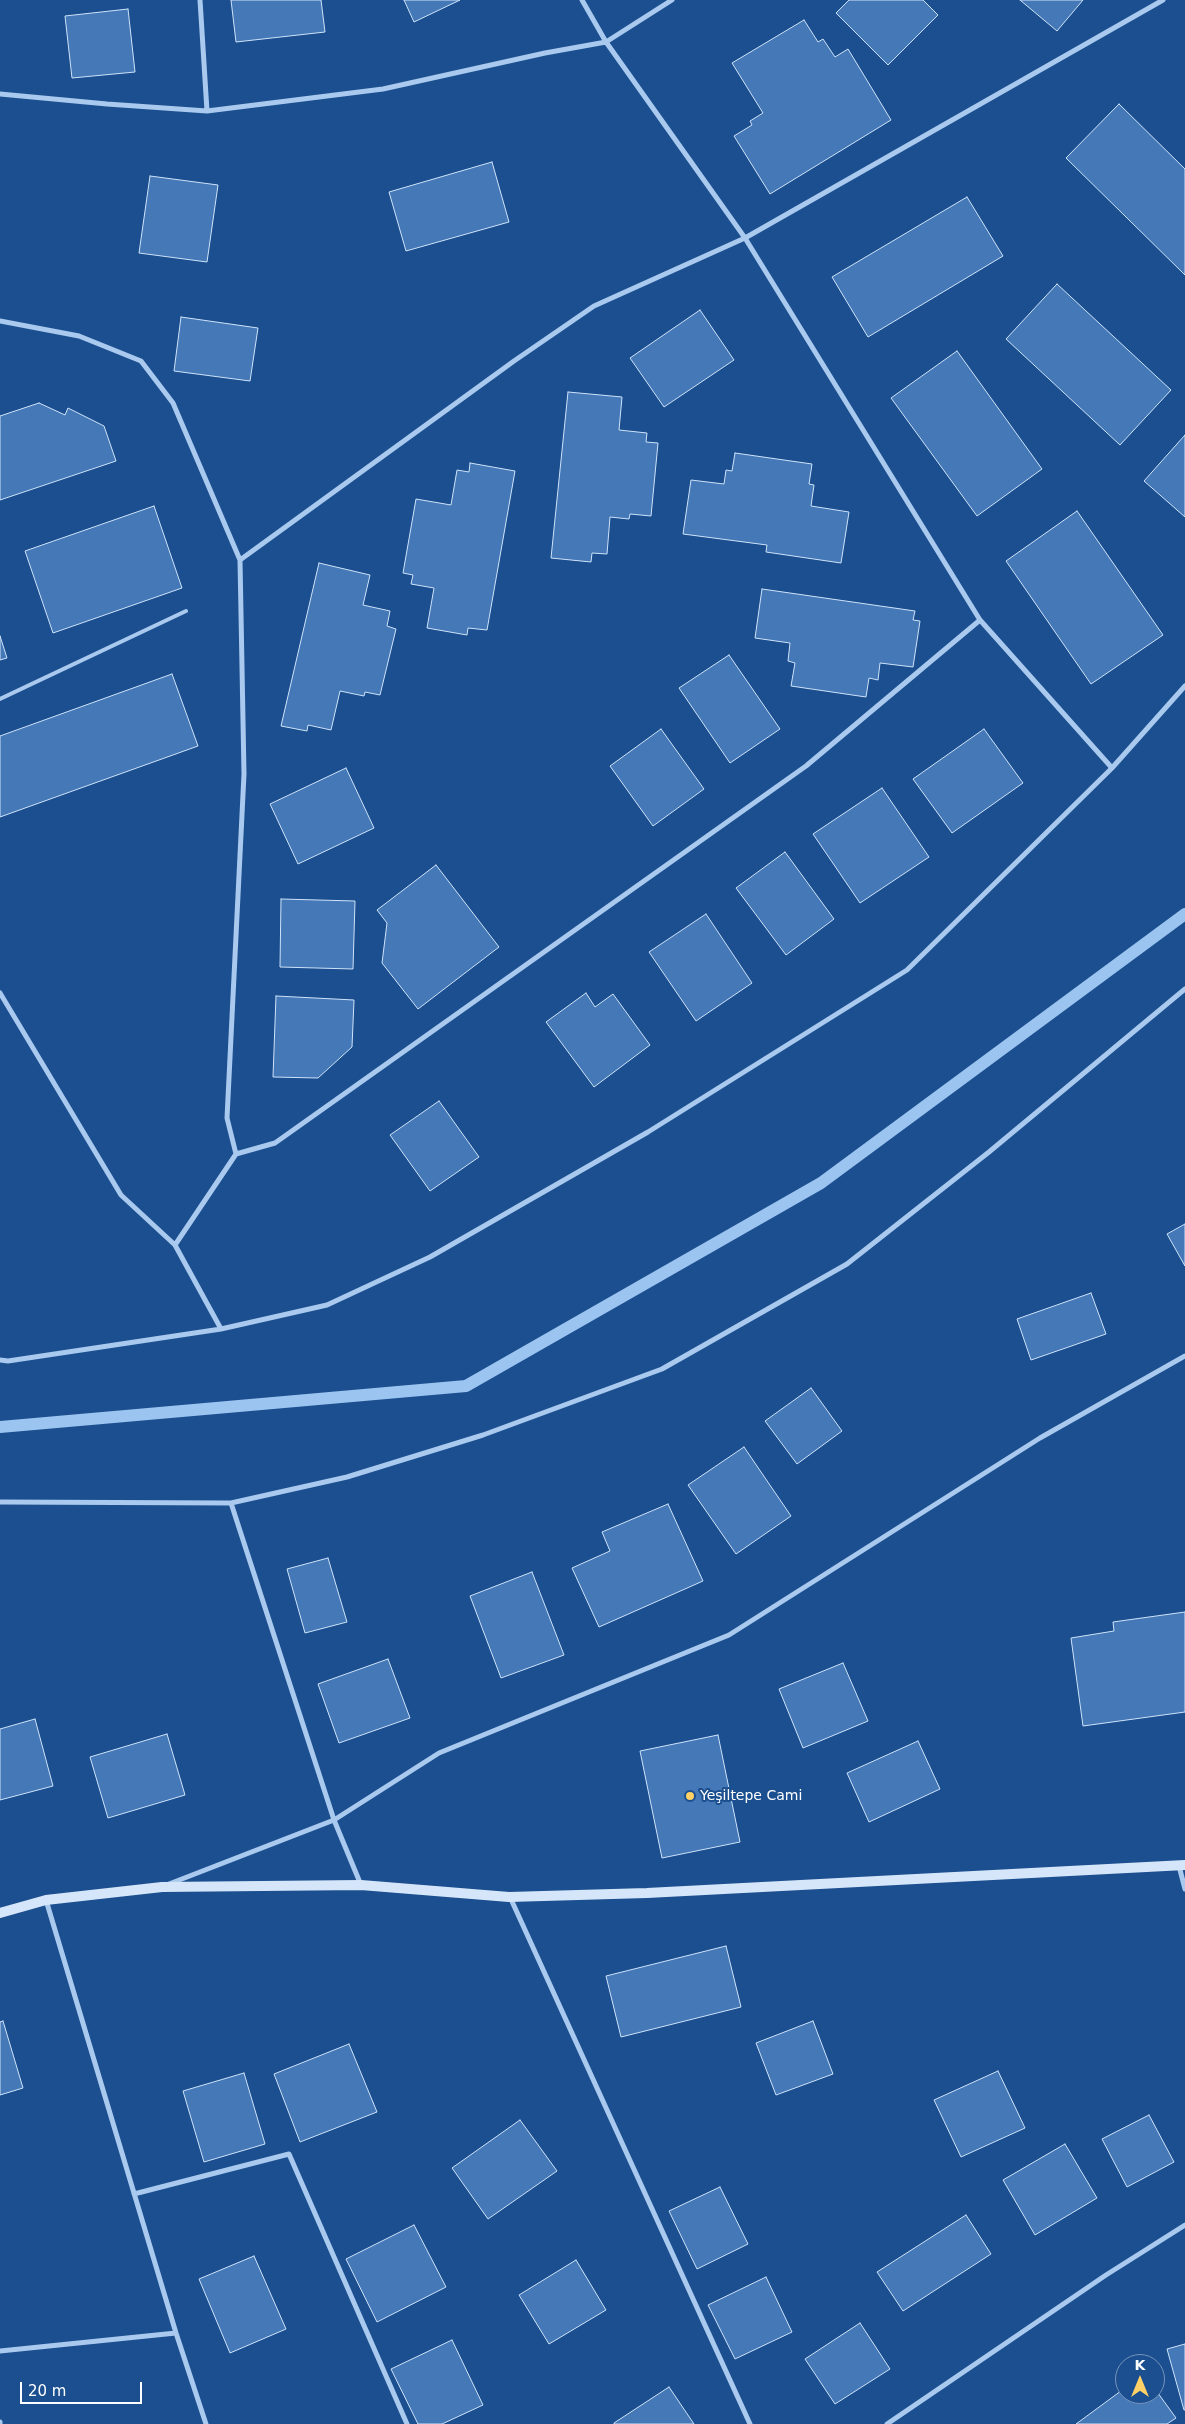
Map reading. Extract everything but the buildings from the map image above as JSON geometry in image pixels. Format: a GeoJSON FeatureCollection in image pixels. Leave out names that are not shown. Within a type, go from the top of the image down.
{"type":"FeatureCollection","features":[{"type":"Feature","properties":{"kind":"street"},"geometry":{"type":"LineString","coordinates":[[200,0],[207,111]]}},
{"type":"Feature","properties":{"kind":"street"},"geometry":{"type":"LineString","coordinates":[[582,0],[606,42],[745,238],[980,620],[1112,768]]}},
{"type":"Feature","properties":{"kind":"street"},"geometry":{"type":"LineString","coordinates":[[0,94],[207,111],[383,89],[545,53],[606,42],[672,0]]}},
{"type":"Feature","properties":{"kind":"street"},"geometry":{"type":"LineString","coordinates":[[240,560],[514,361],[594,306],[745,238],[1163,0]]}},
{"type":"Feature","properties":{"kind":"street"},"geometry":{"type":"LineString","coordinates":[[0,320],[79,336],[141,361],[173,403],[240,560],[244,774],[227,1118],[236,1154]]}},
{"type":"Feature","properties":{"kind":"street"},"geometry":{"type":"LineString","coordinates":[[175,1244],[236,1154],[275,1143],[806,766],[980,620]]}},
{"type":"Feature","properties":{"kind":"street"},"geometry":{"type":"LineString","coordinates":[[0,1360],[222,1329],[327,1304],[430,1257],[648,1132],[899,975],[914,963],[1112,768],[1185,686]]}},
{"type":"Feature","properties":{"kind":"street"},"geometry":{"type":"LineString","coordinates":[[0,1502],[232,1503],[347,1477],[474,1438],[662,1369],[847,1264],[989,1152],[1185,989]]}},
{"type":"Feature","properties":{"kind":"street"},"geometry":{"type":"LineString","coordinates":[[0,993],[121,1195],[175,1244],[222,1329]]}},
{"type":"Feature","properties":{"kind":"street"},"geometry":{"type":"LineString","coordinates":[[162,1886],[334,1820],[439,1753],[729,1635],[1040,1438],[1185,1356]]}},
{"type":"Feature","properties":{"kind":"street"},"geometry":{"type":"LineString","coordinates":[[232,1503],[334,1820],[361,1885]]}},
{"type":"Feature","properties":{"kind":"street"},"geometry":{"type":"LineString","coordinates":[[0,1913],[46,1900],[162,1886],[361,1885],[509,1897],[647,1893],[1182,1865],[1185,1888]]}},
{"type":"Feature","properties":{"kind":"street"},"geometry":{"type":"LineString","coordinates":[[509,1897],[750,2424]]}},
{"type":"Feature","properties":{"kind":"street"},"geometry":{"type":"LineString","coordinates":[[46,1900],[176,2334],[206,2424]]}},
{"type":"Feature","properties":{"kind":"street"},"geometry":{"type":"LineString","coordinates":[[134,2194],[289,2154],[407,2424]]}},
{"type":"Feature","properties":{"kind":"street"},"geometry":{"type":"LineString","coordinates":[[887,2424],[1185,2225]]}},
{"type":"Feature","properties":{"kind":"street"},"geometry":{"type":"LineString","coordinates":[[0,2352],[176,2334]]}},
{"type":"Feature","properties":{"kind":"lane"},"geometry":{"type":"LineString","coordinates":[[0,699],[186,611]]}},
{"type":"Feature","properties":{"kind":"waterway"},"geometry":{"type":"LineString","coordinates":[[0,1427],[466,1386],[821,1183],[1185,914]]}},
{"type":"Feature","properties":{"kind":"place","name":"Yeşiltepe Cami"},"geometry":{"type":"Point","coordinates":[690,1796]}}]}
